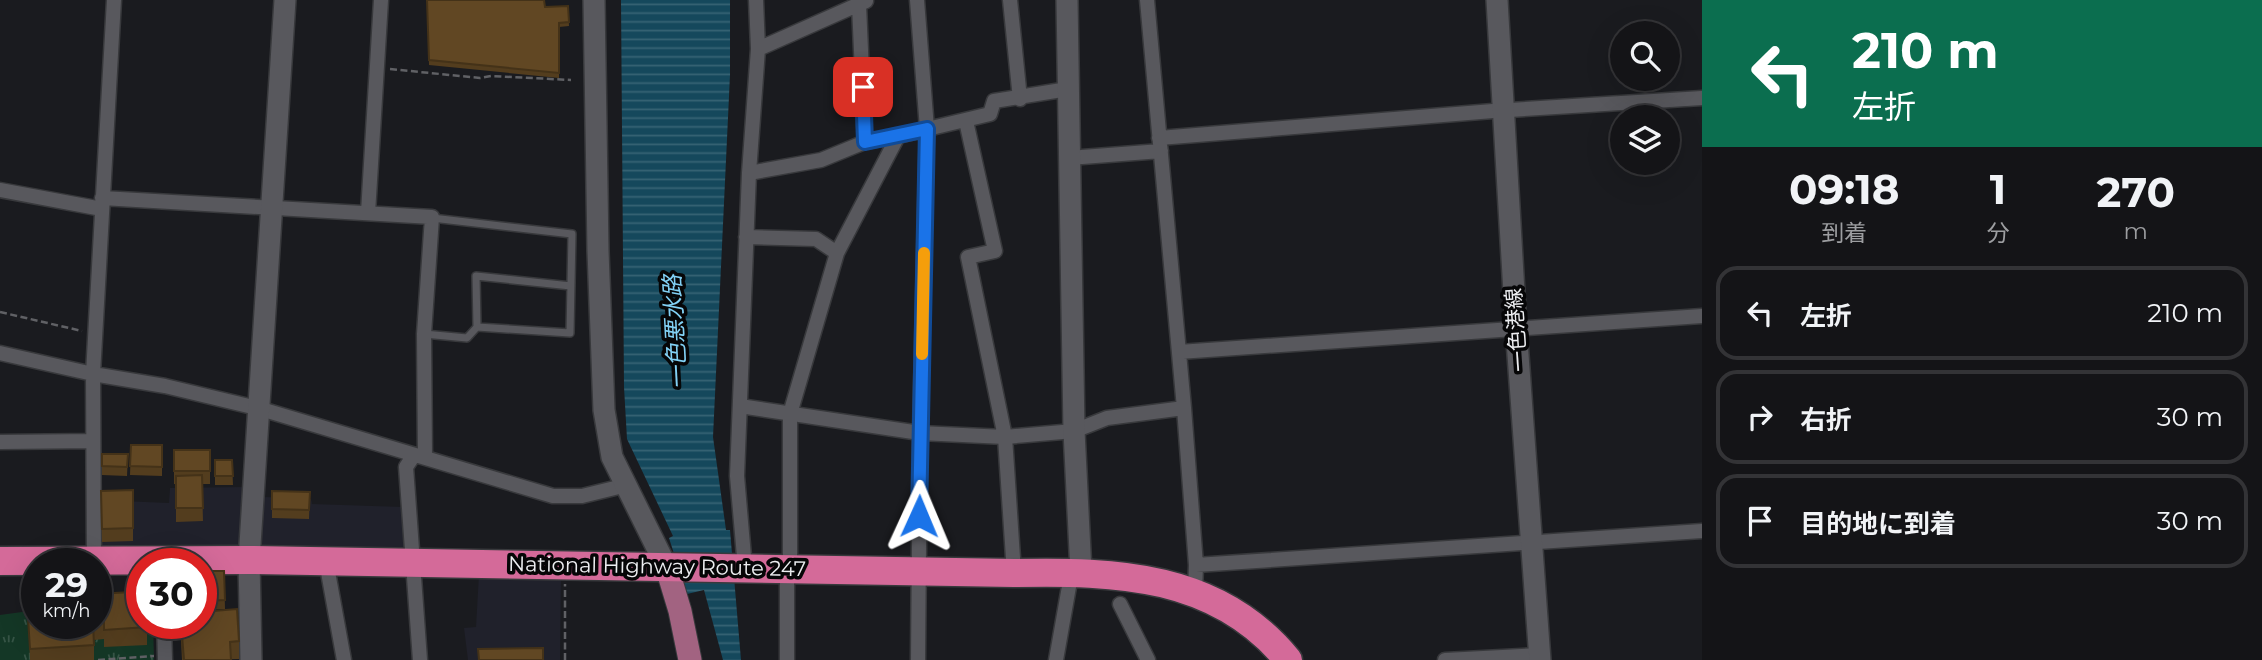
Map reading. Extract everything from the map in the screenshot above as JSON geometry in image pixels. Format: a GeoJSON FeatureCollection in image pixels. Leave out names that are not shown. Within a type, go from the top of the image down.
{"type":"FeatureCollection","features":[{"type":"Feature","properties":{"kind":"highway","name":"National Highway Route 247"},"geometry":{"type":"LineString","coordinates":[[217,560],[1081,572],[1162,582],[1195,578],[1219,603],[1246,621],[1288,660]]}},
{"type":"Feature","properties":{"kind":"highway","name":"National Highway Route 247"},"geometry":{"type":"LineString","coordinates":[[0,561],[21,561]]}},
{"type":"Feature","properties":{"kind":"main road"},"geometry":{"type":"LineString","coordinates":[[673,568],[690,660]]}},
{"type":"Feature","properties":{"kind":"street"},"geometry":{"type":"LineString","coordinates":[[94,548],[93,374],[114,0]]}},
{"type":"Feature","properties":{"kind":"street"},"geometry":{"type":"LineString","coordinates":[[251,660],[250,559],[285,0]]}},
{"type":"Feature","properties":{"kind":"street"},"geometry":{"type":"LineString","coordinates":[[368,213],[380,0]]}},
{"type":"Feature","properties":{"kind":"street"},"geometry":{"type":"LineString","coordinates":[[594,0],[598,251],[604,410],[612,457],[673,568]]}},
{"type":"Feature","properties":{"kind":"street"},"geometry":{"type":"LineString","coordinates":[[739,569],[737,476],[749,173],[758,49],[756,0]]}},
{"type":"Feature","properties":{"kind":"street"},"geometry":{"type":"LineString","coordinates":[[917,0],[927,129],[918,660]]}},
{"type":"Feature","properties":{"kind":"street"},"geometry":{"type":"LineString","coordinates":[[1010,0],[1020,99]]}},
{"type":"Feature","properties":{"kind":"street"},"geometry":{"type":"LineString","coordinates":[[1056,660],[1070,581],[1081,572],[1074,430],[1067,0]]}},
{"type":"Feature","properties":{"kind":"street"},"geometry":{"type":"LineString","coordinates":[[1147,0],[1184,408],[1195,578],[1531,543],[1702,531]]}},
{"type":"Feature","properties":{"kind":"street","name":"一色港線"},"geometry":{"type":"LineString","coordinates":[[1497,0],[1516,327],[1540,657]]}},
{"type":"Feature","properties":{"kind":"street"},"geometry":{"type":"LineString","coordinates":[[758,49],[865,1],[865,142]]}},
{"type":"Feature","properties":{"kind":"street"},"geometry":{"type":"LineString","coordinates":[[749,173],[821,160],[865,142],[990,114],[994,101],[1020,99],[1068,89]]}},
{"type":"Feature","properties":{"kind":"street"},"geometry":{"type":"LineString","coordinates":[[1069,158],[1160,145],[1502,111],[1702,98]]}},
{"type":"Feature","properties":{"kind":"street"},"geometry":{"type":"LineString","coordinates":[[966,121],[995,251],[968,257],[1005,437],[1014,573]]}},
{"type":"Feature","properties":{"kind":"street"},"geometry":{"type":"LineString","coordinates":[[787,660],[790,414],[837,253],[898,136]]}},
{"type":"Feature","properties":{"kind":"street"},"geometry":{"type":"LineString","coordinates":[[0,190],[102,204],[273,208],[432,217],[424,334],[420,457]]}},
{"type":"Feature","properties":{"kind":"street"},"geometry":{"type":"LineString","coordinates":[[746,237],[816,239],[837,253]]}},
{"type":"Feature","properties":{"kind":"street"},"geometry":{"type":"LineString","coordinates":[[1179,352],[1702,316]]}},
{"type":"Feature","properties":{"kind":"street"},"geometry":{"type":"LineString","coordinates":[[0,353],[93,374],[165,386],[261,409],[552,496],[582,496],[627,485]]}},
{"type":"Feature","properties":{"kind":"street"},"geometry":{"type":"LineString","coordinates":[[740,406],[920,433],[1005,437],[1074,430],[1107,418],[1184,408]]}},
{"type":"Feature","properties":{"kind":"street"},"geometry":{"type":"LineString","coordinates":[[0,442],[93,441]]}},
{"type":"Feature","properties":{"kind":"street"},"geometry":{"type":"LineString","coordinates":[[419,660],[406,467],[420,457]]}},
{"type":"Feature","properties":{"kind":"street"},"geometry":{"type":"LineString","coordinates":[[326,561],[344,660]]}},
{"type":"Feature","properties":{"kind":"street"},"geometry":{"type":"LineString","coordinates":[[1120,604],[1148,660]]}},
{"type":"Feature","properties":{"kind":"street"},"geometry":{"type":"LineString","coordinates":[[161,658],[163,639]]}},
{"type":"Feature","properties":{"kind":"street"},"geometry":{"type":"LineString","coordinates":[[1445,660],[1540,657]]}},
{"type":"Feature","properties":{"kind":"lane"},"geometry":{"type":"LineString","coordinates":[[432,217],[572,234],[570,333],[477,327]]}},
{"type":"Feature","properties":{"kind":"lane"},"geometry":{"type":"LineString","coordinates":[[424,334],[467,338],[477,327],[476,276],[571,286]]}},
{"type":"Feature","properties":{"kind":"path"},"geometry":{"type":"LineString","coordinates":[[376,68],[481,78],[491,76],[571,80]]}},
{"type":"Feature","properties":{"kind":"path"},"geometry":{"type":"LineString","coordinates":[[0,312],[95,334]]}},
{"type":"Feature","properties":{"kind":"path"},"geometry":{"type":"LineString","coordinates":[[565,574],[565,660]]}},
{"type":"Feature","properties":{"kind":"path"},"geometry":{"type":"LineString","coordinates":[[98,660],[161,658]]}},
{"type":"Feature","properties":{"kind":"shaded area"},"geometry":{"type":"Polygon","coordinates":[[[244,487],[243,496],[311,499],[312,504],[403,507],[408,551],[96,548],[98,500],[169,503],[170,488],[244,487]]]}},
{"type":"Feature","properties":{"kind":"shaded area"},"geometry":{"type":"Polygon","coordinates":[[[479,574],[561,577],[560,660],[468,660],[464,628],[476,627],[479,574]]]}},
{"type":"Feature","properties":{"kind":"green space"},"geometry":{"type":"Polygon","coordinates":[[[21,612],[21,639],[112,639],[112,623],[126,623],[126,639],[153,639],[154,660],[0,660],[0,615],[21,612]]]}},
{"type":"Feature","properties":{"kind":"water","name":"一色悪水路"},"geometry":{"type":"Polygon","coordinates":[[[621,0],[730,0],[730,75],[713,437],[726,530],[730,530],[741,660],[723,660],[704,590],[687,594],[669,538],[673,536],[627,439],[624,387],[621,0]]]}},
{"type":"Feature","properties":{"kind":"building"},"geometry":{"type":"Polygon","coordinates":[[[427,0],[544,0],[545,7],[568,6],[569,22],[559,23],[559,73],[429,60],[427,0]]]}},
{"type":"Feature","properties":{"kind":"building"},"geometry":{"type":"Polygon","coordinates":[[[131,445],[162,445],[162,467],[130,466],[131,445]]]}},
{"type":"Feature","properties":{"kind":"building"},"geometry":{"type":"Polygon","coordinates":[[[174,450],[210,450],[210,471],[174,471],[174,450]]]}},
{"type":"Feature","properties":{"kind":"building"},"geometry":{"type":"Polygon","coordinates":[[[102,454],[128,454],[127,467],[102,466],[102,454]]]}},
{"type":"Feature","properties":{"kind":"building"},"geometry":{"type":"Polygon","coordinates":[[[215,460],[232,460],[233,476],[215,476],[215,460]]]}},
{"type":"Feature","properties":{"kind":"building"},"geometry":{"type":"Polygon","coordinates":[[[202,475],[203,508],[176,508],[176,476],[202,475]]]}},
{"type":"Feature","properties":{"kind":"building"},"geometry":{"type":"Polygon","coordinates":[[[133,490],[133,528],[102,529],[101,491],[133,490]]]}},
{"type":"Feature","properties":{"kind":"building"},"geometry":{"type":"Polygon","coordinates":[[[272,491],[310,492],[309,510],[272,509],[272,491]]]}},
{"type":"Feature","properties":{"kind":"building"},"geometry":{"type":"Polygon","coordinates":[[[217,571],[224,571],[225,600],[217,600],[217,571]]]}},
{"type":"Feature","properties":{"kind":"building"},"geometry":{"type":"Polygon","coordinates":[[[126,592],[126,628],[112,629],[112,593],[126,592]]]}},
{"type":"Feature","properties":{"kind":"building"},"geometry":{"type":"Polygon","coordinates":[[[237,609],[239,641],[230,642],[231,660],[184,660],[182,639],[217,639],[217,611],[237,609]]]}},
{"type":"Feature","properties":{"kind":"building"},"geometry":{"type":"Polygon","coordinates":[[[29,639],[94,639],[94,645],[30,649],[29,639]]]}},
{"type":"Feature","properties":{"kind":"building"},"geometry":{"type":"Polygon","coordinates":[[[543,648],[543,660],[479,660],[478,649],[543,648]]]}},
{"type":"Feature","properties":{"kind":"slow traffic"},"geometry":{"type":"LineString","coordinates":[[922,354],[924,253]]}},
{"type":"Feature","properties":{"kind":"route"},"geometry":{"type":"LineString","coordinates":[[863,87],[865,142],[927,129],[919,516]]}}]}
